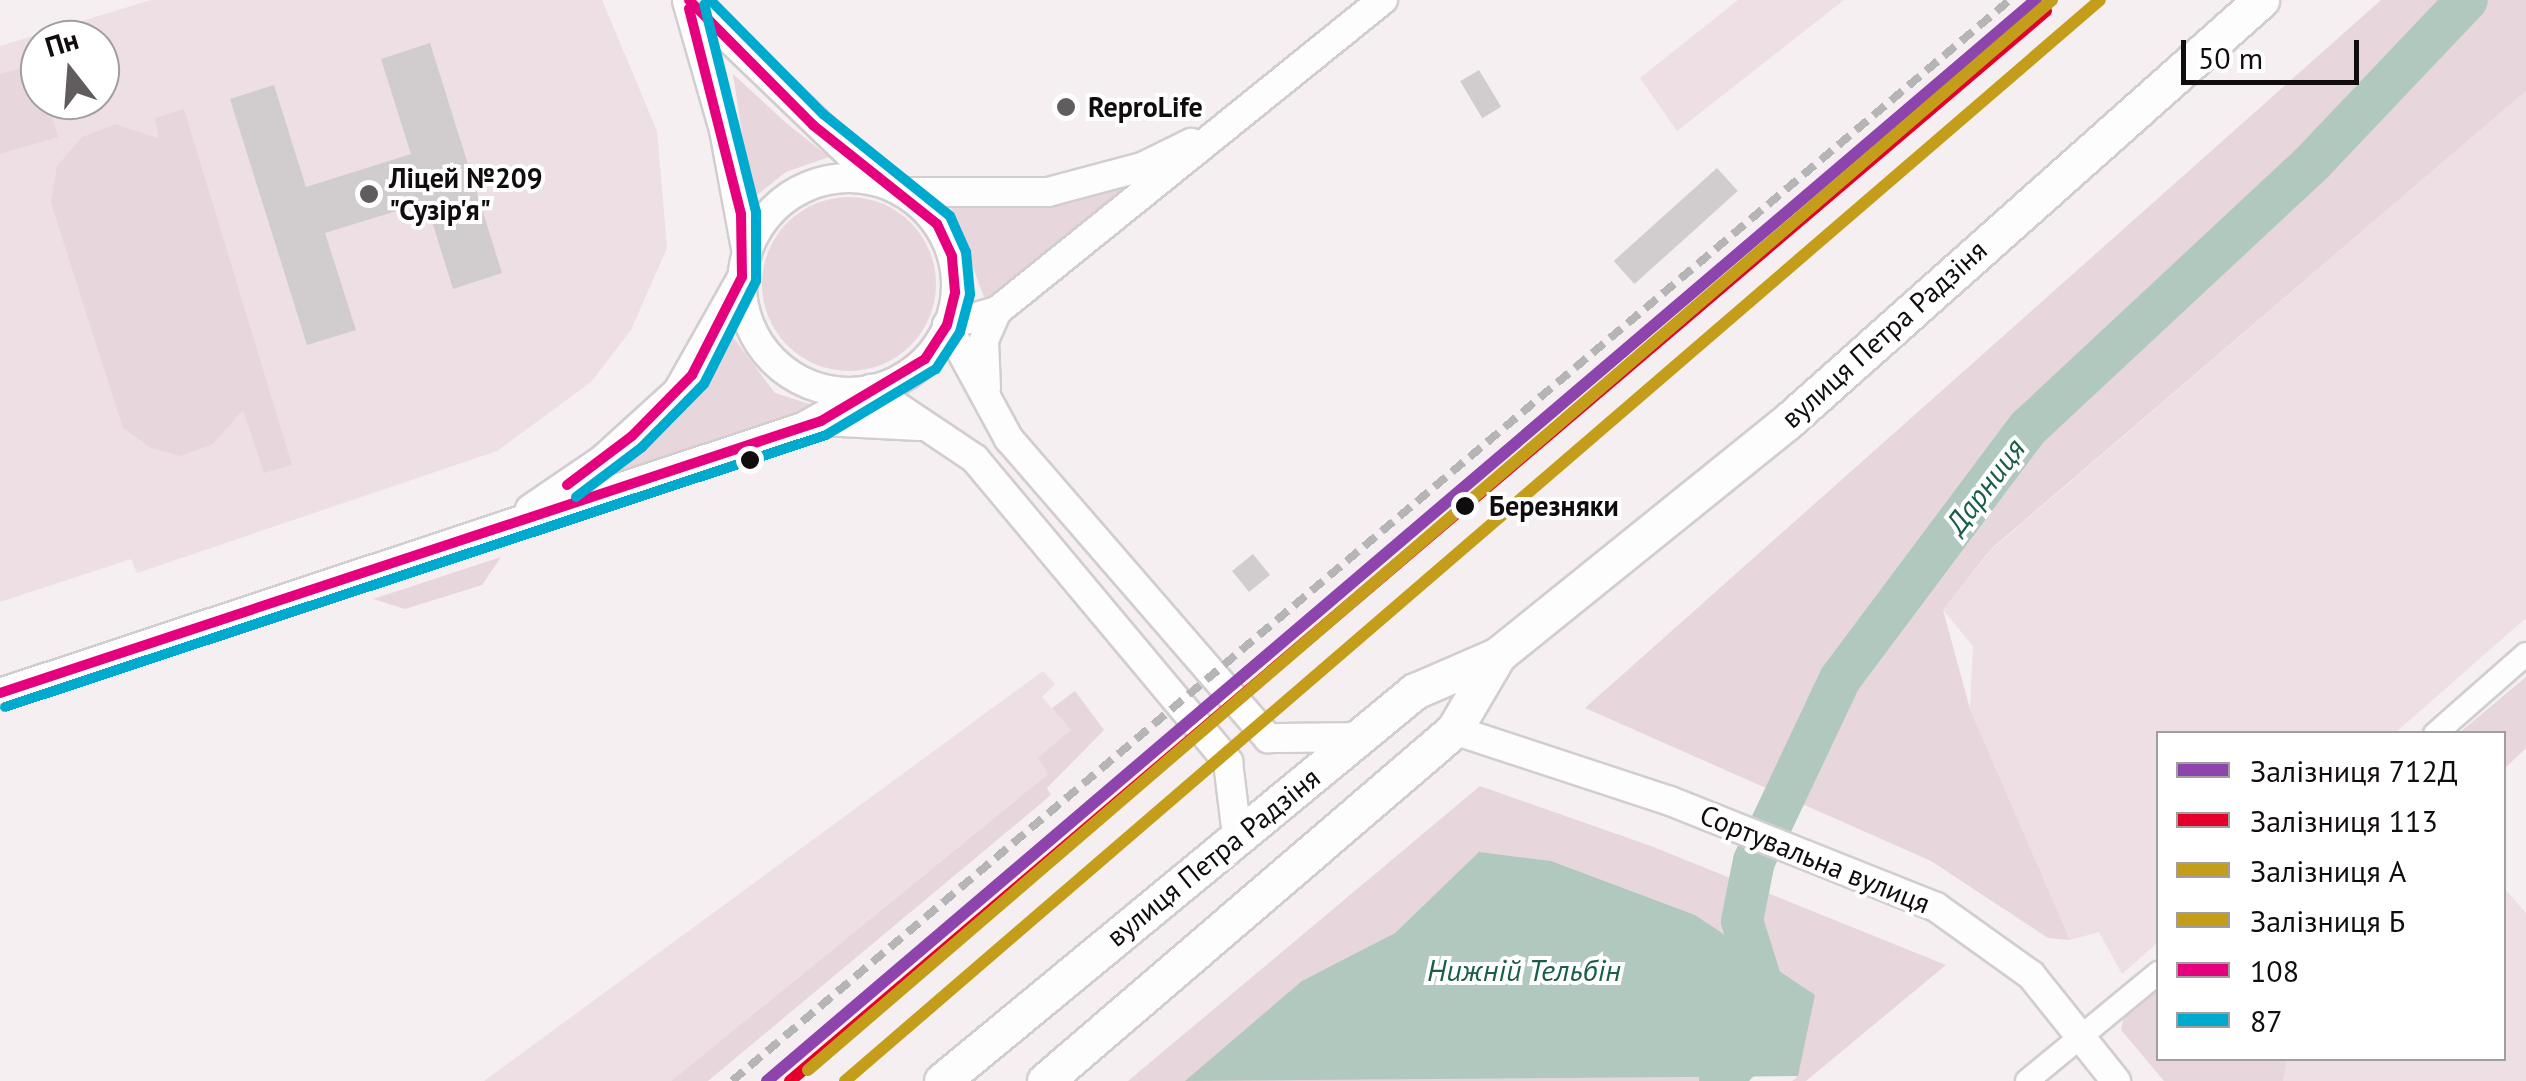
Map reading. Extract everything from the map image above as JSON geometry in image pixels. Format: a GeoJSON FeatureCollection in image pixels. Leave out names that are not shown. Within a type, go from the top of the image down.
{"type":"FeatureCollection","features":[{"type":"Feature","properties":{"kind":"main road","name":"вулиця Петра Радзіня"},"geometry":{"type":"LineString","coordinates":[[942,1081],[1415,691],[1498,655],[1787,422],[2261,0]]}},
{"type":"Feature","properties":{"kind":"main road","name":"вулиця Петра Радзіня"},"geometry":{"type":"LineString","coordinates":[[1045,1081],[1454,730],[1498,655]]}},
{"type":"Feature","properties":{"kind":"street"},"geometry":{"type":"LineString","coordinates":[[688,0],[891,187],[929,214],[952,256],[948,325],[993,414],[1268,738],[1359,737]]}},
{"type":"Feature","properties":{"kind":"street"},"geometry":{"type":"LineString","coordinates":[[688,0],[724,130],[751,328],[775,362],[819,387],[871,389],[945,435],[981,466],[1228,762],[1237,835]]}},
{"type":"Feature","properties":{"kind":"street"},"geometry":{"type":"LineString","coordinates":[[0,693],[821,421],[917,366],[948,325],[997,310],[1383,0]]}},
{"type":"Feature","properties":{"kind":"street"},"geometry":{"type":"LineString","coordinates":[[491,533],[589,470],[660,410],[701,362],[770,212],[798,191],[844,178],[891,187],[1048,192],[1142,167],[1219,129]]}},
{"type":"Feature","properties":{"kind":"street"},"geometry":{"type":"LineString","coordinates":[[993,414],[982,350],[997,310]]}},
{"type":"Feature","properties":{"kind":"street"},"geometry":{"type":"LineString","coordinates":[[821,421],[898,422],[945,435]]}},
{"type":"Feature","properties":{"kind":"street"},"geometry":{"type":"LineString","coordinates":[[2438,731],[2526,654]]}},
{"type":"Feature","properties":{"kind":"street","name":"Сортувальна вулиця"},"geometry":{"type":"LineString","coordinates":[[1454,730],[1670,801],[1838,866],[1990,938],[2086,1036],[2116,1081]]}},
{"type":"Feature","properties":{"kind":"street"},"geometry":{"type":"LineString","coordinates":[[2027,1081],[2156,975]]}},
{"type":"Feature","properties":{"kind":"shaded area"},"geometry":{"type":"Polygon","coordinates":[[[151,0],[602,0],[657,131],[667,248],[631,330],[591,382],[497,451],[137,573],[131,559],[0,602],[0,46],[20,40],[20,120],[120,120],[120,20],[85,20],[151,0]]]}},
{"type":"Feature","properties":{"kind":"shaded area"},"geometry":{"type":"Polygon","coordinates":[[[1738,0],[1844,0],[1677,131],[1640,78],[1738,0]]]}},
{"type":"Feature","properties":{"kind":"shaded area"},"geometry":{"type":"Polygon","coordinates":[[[2381,0],[2526,0],[2526,91],[1991,549],[1943,610],[1970,709],[2070,940],[2048,938],[1931,861],[1585,708],[2381,0]]]}},
{"type":"Feature","properties":{"kind":"shaded area"},"geometry":{"type":"Polygon","coordinates":[[[20,68],[20,120],[53,120],[58,137],[0,154],[0,74],[20,68]]]}},
{"type":"Feature","properties":{"kind":"shaded area"},"geometry":{"type":"Polygon","coordinates":[[[733,74],[829,157],[786,172],[752,199],[733,74]]]}},
{"type":"Feature","properties":{"kind":"shaded area"},"geometry":{"type":"Polygon","coordinates":[[[2526,91],[2526,618],[2397,731],[2156,731],[2156,944],[2122,974],[2099,932],[2070,940],[1970,709],[1973,646],[1943,610],[1991,550],[2526,91]]]}},
{"type":"Feature","properties":{"kind":"shaded area"},"geometry":{"type":"Polygon","coordinates":[[[184,109],[292,465],[264,473],[243,410],[213,444],[181,456],[151,448],[123,428],[51,203],[57,166],[82,137],[116,124],[159,139],[155,118],[184,109]]]}},
{"type":"Feature","properties":{"kind":"shaded area"},"geometry":{"type":"Polygon","coordinates":[[[1151,174],[989,300],[984,297],[949,203],[1043,204],[1151,174]]]}},
{"type":"Feature","properties":{"kind":"shaded area"},"geometry":{"type":"Polygon","coordinates":[[[849,197],[882,203],[911,222],[930,251],[936,284],[930,317],[911,346],[882,365],[849,371],[816,365],[787,346],[768,317],[762,284],[768,251],[787,222],[816,203],[849,197]]]}},
{"type":"Feature","properties":{"kind":"shaded area"},"geometry":{"type":"Polygon","coordinates":[[[730,333],[775,393],[819,407],[602,482],[702,387],[730,333]]]}},
{"type":"Feature","properties":{"kind":"shaded area"},"geometry":{"type":"Polygon","coordinates":[[[501,557],[482,585],[405,609],[373,599],[501,557]]]}},
{"type":"Feature","properties":{"kind":"shaded area"},"geometry":{"type":"Polygon","coordinates":[[[1043,671],[1055,684],[1042,697],[1071,730],[1049,773],[671,1081],[484,1081],[1043,671]]]}},
{"type":"Feature","properties":{"kind":"shaded area"},"geometry":{"type":"Polygon","coordinates":[[[2526,677],[2526,748],[2506,767],[2506,731],[2461,731],[2526,677]]]}},
{"type":"Feature","properties":{"kind":"shaded area"},"geometry":{"type":"Polygon","coordinates":[[[1075,691],[1104,730],[1047,788],[1051,795],[708,1081],[671,1081],[1048,774],[1038,758],[1071,730],[1052,708],[1075,691]]]}},
{"type":"Feature","properties":{"kind":"shaded area"},"geometry":{"type":"Polygon","coordinates":[[[1480,786],[1651,846],[1946,965],[1806,1081],[1792,1081],[1798,1076],[1480,852],[1395,933],[1308,979],[1745,1081],[1128,1081],[1480,786]]]}},
{"type":"Feature","properties":{"kind":"shaded area"},"geometry":{"type":"Polygon","coordinates":[[[2506,890],[2526,913],[2526,1081],[2283,1081],[2287,1061],[2506,1061],[2506,890]]]}},
{"type":"Feature","properties":{"kind":"shaded area"},"geometry":{"type":"Polygon","coordinates":[[[2156,990],[2156,1061],[2287,1061],[2283,1081],[2164,1081],[2121,1030],[2124,1016],[2156,990]]]}},
{"type":"Feature","properties":{"kind":"water","name":"Нижній Тельбін"},"geometry":{"type":"Polygon","coordinates":[[[1479,852],[1551,861],[1695,915],[1815,995],[1798,1076],[1185,1081],[1302,981],[1395,933],[1479,852]]]}},
{"type":"Feature","properties":{"kind":"building","name":"Ліцей №209 \"Сузір'я\""},"geometry":{"type":"Polygon","coordinates":[[[430,43],[502,273],[453,289],[426,202],[325,233],[356,330],[307,345],[230,99],[274,85],[306,187],[411,154],[381,59],[430,43]]]}},
{"type":"Feature","properties":{"kind":"building"},"geometry":{"type":"Polygon","coordinates":[[[1479,70],[1501,107],[1482,118],[1460,81],[1479,70]]]}},
{"type":"Feature","properties":{"kind":"building"},"geometry":{"type":"Polygon","coordinates":[[[1717,168],[1738,191],[1634,284],[1614,261],[1717,168]]]}},
{"type":"Feature","properties":{"kind":"building"},"geometry":{"type":"Polygon","coordinates":[[[1253,554],[1270,575],[1249,592],[1232,571],[1253,554]]]}},
{"type":"Feature","properties":{"kind":"waterway","name":"Дарниця"},"geometry":{"type":"LineString","coordinates":[[1720,1081],[1762,1037],[1764,991],[1742,921],[1754,861],[1840,679],[2028,428],[2314,161],[2467,0]]}},
{"type":"Feature","properties":{"kind":"railway"},"geometry":{"type":"LineString","coordinates":[[732,1081],[2010,0]]}},
{"type":"Feature","properties":{"kind":"rail line","name":"712Д"},"geometry":{"type":"LineString","coordinates":[[767,1081],[2036,0]]}},
{"type":"Feature","properties":{"kind":"rail line","name":"A"},"geometry":{"type":"LineString","coordinates":[[808,1070],[2052,0]]}},
{"type":"Feature","properties":{"kind":"rail line","name":"Б"},"geometry":{"type":"LineString","coordinates":[[845,1081],[2100,0]]}},
{"type":"Feature","properties":{"kind":"rail line","name":"113"},"geometry":{"type":"LineString","coordinates":[[790,1081],[2046,11]]}},
{"type":"Feature","properties":{"kind":"transit line","name":"108"},"geometry":{"type":"LineString","coordinates":[[0,693],[821,421],[925,359],[947,325],[955,292],[952,256],[937,224],[813,125],[689,0]]}},
{"type":"Feature","properties":{"kind":"transit line","name":"87"},"geometry":{"type":"LineString","coordinates":[[5,707],[826,435],[936,369],[960,332],[970,294],[966,252],[950,216],[823,114],[710,0]]}},
{"type":"Feature","properties":{"kind":"transit line","name":"87"},"geometry":{"type":"LineString","coordinates":[[576,497],[642,447],[704,384],[756,281],[756,212],[704,4]]}},
{"type":"Feature","properties":{"kind":"transit line","name":"108"},"geometry":{"type":"LineString","coordinates":[[567,485],[632,436],[692,375],[742,277],[741,214],[689,8]]}},
{"type":"Feature","properties":{"kind":"place","name":"ReproLife"},"geometry":{"type":"Point","coordinates":[1066,107]}},
{"type":"Feature","properties":{"kind":"place","name":"Ліцей №209 \"Сузір'я\""},"geometry":{"type":"Point","coordinates":[369,194]}},
{"type":"Feature","properties":{"kind":"place","name":"Березняки"},"geometry":{"type":"Point","coordinates":[1465,506]}}]}
